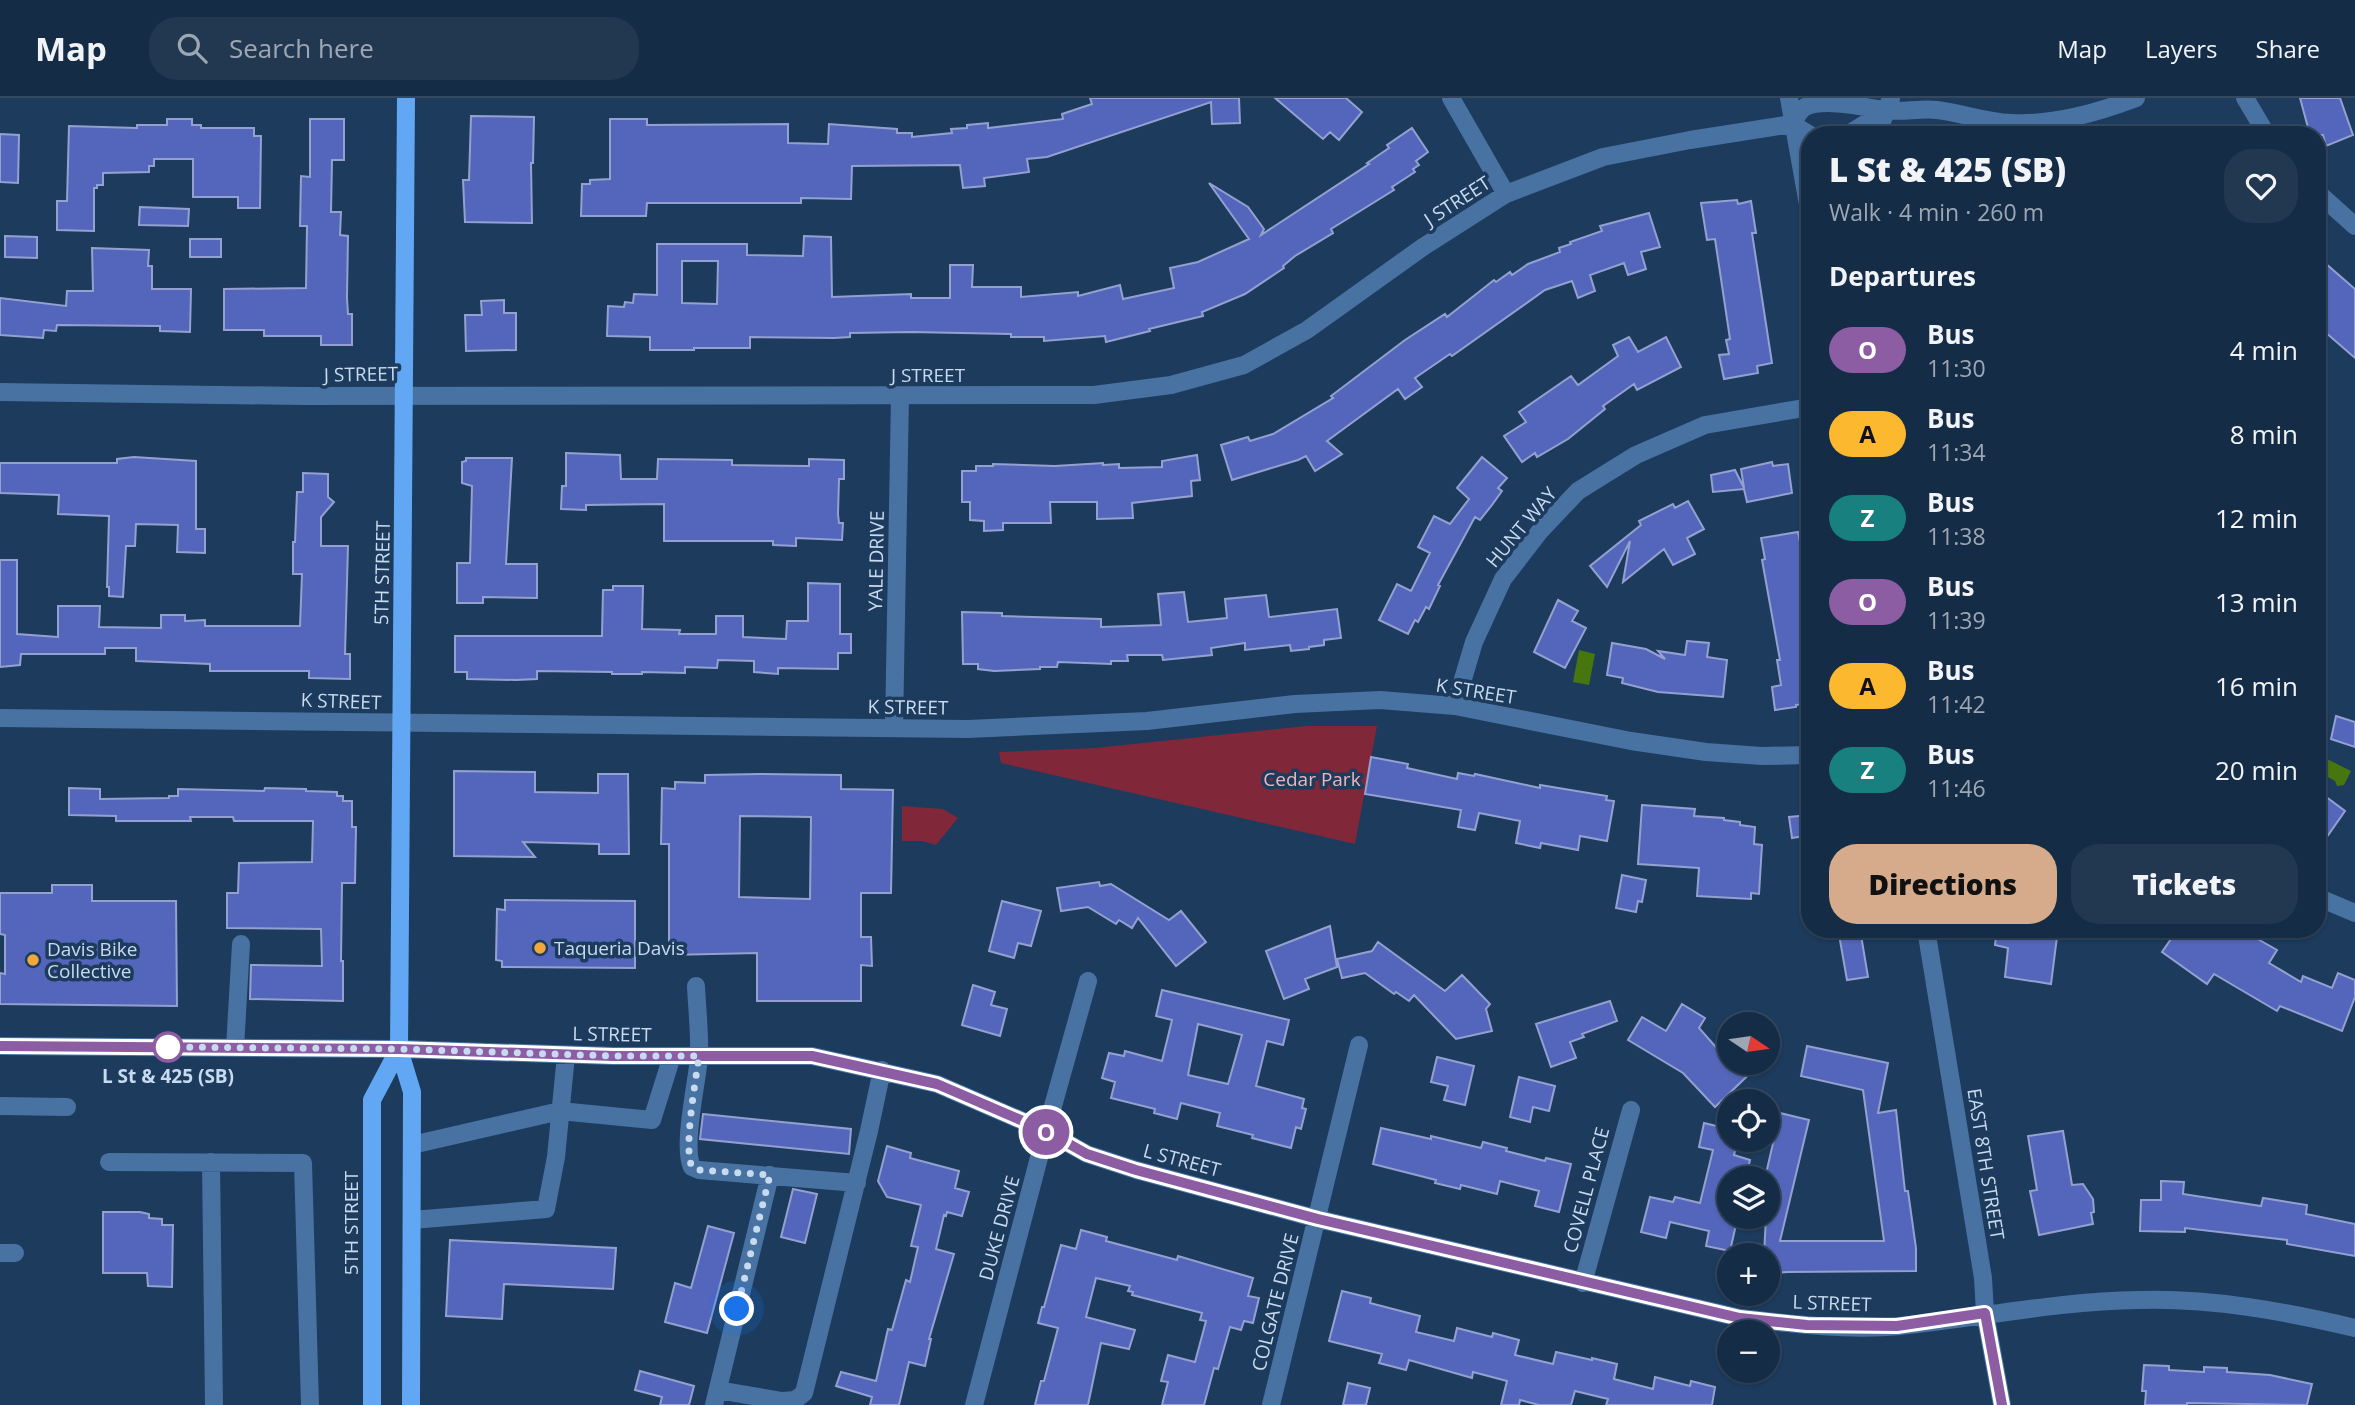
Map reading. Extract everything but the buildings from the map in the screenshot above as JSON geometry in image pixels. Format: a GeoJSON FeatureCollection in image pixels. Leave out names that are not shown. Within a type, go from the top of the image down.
{"type":"FeatureCollection","features":[{"type":"Feature","properties":{"kind":"main road","name":"5TH STREET"},"geometry":{"type":"LineString","coordinates":[[406,98],[399,1049],[412,1092],[411,1405]]}},
{"type":"Feature","properties":{"kind":"main road","name":"5TH STREET"},"geometry":{"type":"LineString","coordinates":[[372,1405],[372,1100],[399,1049]]}},
{"type":"Feature","properties":{"kind":"street"},"geometry":{"type":"LineString","coordinates":[[1451,98],[1506,194]]}},
{"type":"Feature","properties":{"kind":"street"},"geometry":{"type":"LineString","coordinates":[[1789,98],[1801,170]]}},
{"type":"Feature","properties":{"kind":"street","name":"J STREET"},"geometry":{"type":"LineString","coordinates":[[0,392],[303,396],[1094,395],[1171,385],[1244,365],[1307,330],[1423,247],[1506,194],[1604,158],[1690,140],[1792,124],[1805,107],[1825,102],[1888,104],[1983,120],[2030,122],[2068,118],[2107,109],[2136,98]]}},
{"type":"Feature","properties":{"kind":"street"},"geometry":{"type":"LineString","coordinates":[[2245,98],[2262,126]]}},
{"type":"Feature","properties":{"kind":"street"},"geometry":{"type":"LineString","coordinates":[[1859,126],[1888,104]]}},
{"type":"Feature","properties":{"kind":"street"},"geometry":{"type":"LineString","coordinates":[[1880,126],[1888,104]]}},
{"type":"Feature","properties":{"kind":"street"},"geometry":{"type":"LineString","coordinates":[[1792,124],[1801,129]]}},
{"type":"Feature","properties":{"kind":"street"},"geometry":{"type":"LineString","coordinates":[[2326,200],[2355,226]]}},
{"type":"Feature","properties":{"kind":"street","name":"YALE DRIVE"},"geometry":{"type":"LineString","coordinates":[[894,728],[900,396]]}},
{"type":"Feature","properties":{"kind":"street","name":"HUNT WAY"},"geometry":{"type":"LineString","coordinates":[[1455,706],[1474,642],[1503,579],[1540,531],[1578,491],[1636,455],[1705,425],[1801,409]]}},
{"type":"Feature","properties":{"kind":"street","name":"K STREET"},"geometry":{"type":"LineString","coordinates":[[0,718],[968,729],[1136,721],[1295,704],[1380,700],[1455,706],[1631,741],[1706,752],[1762,756],[1801,755]]}},
{"type":"Feature","properties":{"kind":"street"},"geometry":{"type":"LineString","coordinates":[[2326,901],[2355,913]]}},
{"type":"Feature","properties":{"kind":"street","name":"EAST 8TH STREET"},"geometry":{"type":"LineString","coordinates":[[1927,938],[1983,1278],[1985,1313],[2002,1405]]}},
{"type":"Feature","properties":{"kind":"street"},"geometry":{"type":"LineString","coordinates":[[235,1048],[241,944]]}},
{"type":"Feature","properties":{"kind":"street","name":"DUKE DRIVE"},"geometry":{"type":"LineString","coordinates":[[974,1405],[1088,981]]}},
{"type":"Feature","properties":{"kind":"street"},"geometry":{"type":"LineString","coordinates":[[696,986],[699,1056],[690,1139],[689,1160],[692,1167],[699,1170],[856,1183]]}},
{"type":"Feature","properties":{"kind":"street","name":"COLGATE DRIVE"},"geometry":{"type":"LineString","coordinates":[[1271,1405],[1359,1045]]}},
{"type":"Feature","properties":{"kind":"street","name":"L STREET"},"geometry":{"type":"LineString","coordinates":[[0,1046],[812,1056],[937,1084],[1046,1131],[1087,1154],[1136,1170],[1318,1219],[1740,1318],[1807,1325],[1897,1326],[1985,1313],[2138,1300],[2223,1303],[2355,1328]]}},
{"type":"Feature","properties":{"kind":"street"},"geometry":{"type":"LineString","coordinates":[[412,1220],[545,1209],[555,1157],[566,1055]]}},
{"type":"Feature","properties":{"kind":"street"},"geometry":{"type":"LineString","coordinates":[[412,1145],[560,1111],[652,1120],[672,1056]]}},
{"type":"Feature","properties":{"kind":"street"},"geometry":{"type":"LineString","coordinates":[[770,1175],[716,1397],[794,1401],[804,1393],[881,1070]]}},
{"type":"Feature","properties":{"kind":"street"},"geometry":{"type":"LineString","coordinates":[[0,1106],[67,1107]]}},
{"type":"Feature","properties":{"kind":"street","name":"COVELL PLACE"},"geometry":{"type":"LineString","coordinates":[[1583,1283],[1631,1110]]}},
{"type":"Feature","properties":{"kind":"street"},"geometry":{"type":"LineString","coordinates":[[109,1162],[303,1163],[310,1405]]}},
{"type":"Feature","properties":{"kind":"street"},"geometry":{"type":"LineString","coordinates":[[211,1162],[214,1405]]}},
{"type":"Feature","properties":{"kind":"green space","name":"Cedar Park"},"geometry":{"type":"Polygon","coordinates":[[[1306,726],[1377,726],[1355,844],[1001,763],[999,752],[1095,748],[1306,726]]]}},
{"type":"Feature","properties":{"kind":"green space"},"geometry":{"type":"Polygon","coordinates":[[[902,806],[943,809],[958,818],[936,845],[922,841],[902,841],[902,806]]]}},
{"type":"Feature","properties":{"kind":"shaded area"},"geometry":{"type":"Polygon","coordinates":[[[1579,650],[1595,654],[1589,685],[1573,682],[1579,650]]]}},
{"type":"Feature","properties":{"kind":"shaded area"},"geometry":{"type":"Polygon","coordinates":[[[2326,758],[2351,771],[2344,785],[2337,786],[2335,781],[2326,776],[2326,758]]]}},
{"type":"Feature","properties":{"kind":"bus line","name":"O"},"geometry":{"type":"LineString","coordinates":[[0,1046],[399,1049],[613,1056],[812,1056],[937,1084],[1046,1131],[1087,1154],[1136,1170],[1318,1219],[1740,1318],[1807,1325],[1897,1326],[1985,1313],[2002,1405]]}},
{"type":"Feature","properties":{"kind":"place","name":"Taqueria Davis"},"geometry":{"type":"Point","coordinates":[540,948]}},
{"type":"Feature","properties":{"kind":"place","name":"Davis Bike Collective"},"geometry":{"type":"Point","coordinates":[33,960]}},
{"type":"Feature","properties":{"kind":"place","name":"L St & 425 (SB)"},"geometry":{"type":"Point","coordinates":[168,1047]}},
{"type":"Feature","properties":{"kind":"route"},"geometry":{"type":"LineString","coordinates":[[168,1047],[160,1047],[699,1056],[690,1139],[689,1160],[692,1167],[699,1170],[770,1175],[737,1309]]}}]}
